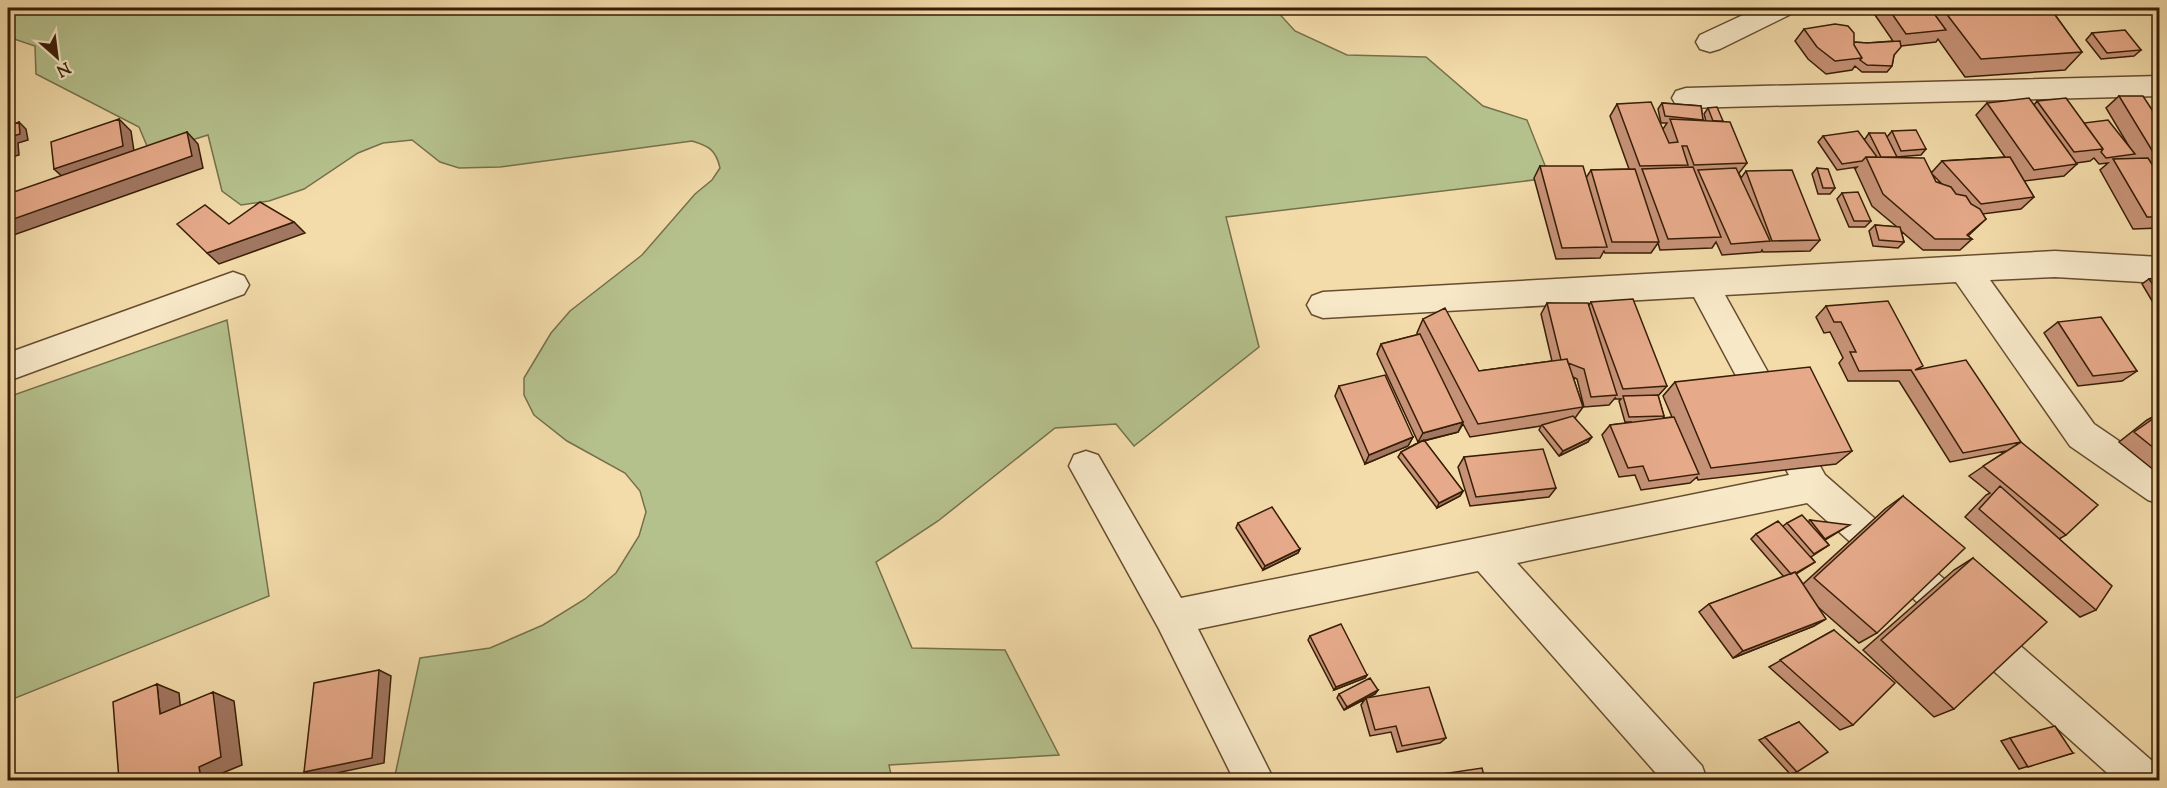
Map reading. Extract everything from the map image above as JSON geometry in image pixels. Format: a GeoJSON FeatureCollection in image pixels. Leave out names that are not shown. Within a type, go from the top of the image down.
{"type":"FeatureCollection","features":[{"type":"Feature","properties":{"kind":"street"},"geometry":{"type":"LineString","coordinates":[[1710,42],[1780,8]]}},
{"type":"Feature","properties":{"kind":"street"},"geometry":{"type":"LineString","coordinates":[[1686,98],[2160,86]]}},
{"type":"Feature","properties":{"kind":"street"},"geometry":{"type":"LineString","coordinates":[[1323,305],[2055,264],[2160,270]]}},
{"type":"Feature","properties":{"kind":"street"},"geometry":{"type":"LineString","coordinates":[[1964,269],[2082,435],[2160,489]]}},
{"type":"Feature","properties":{"kind":"street"},"geometry":{"type":"LineString","coordinates":[[1703,284],[1813,486],[2144,780]]}},
{"type":"Feature","properties":{"kind":"street"},"geometry":{"type":"LineString","coordinates":[[8,368],[233,285]]}},
{"type":"Feature","properties":{"kind":"street"},"geometry":{"type":"LineString","coordinates":[[1086,466],[1172,617],[1254,780]]}},
{"type":"Feature","properties":{"kind":"street"},"geometry":{"type":"LineString","coordinates":[[1172,617],[1813,486]]}},
{"type":"Feature","properties":{"kind":"street"},"geometry":{"type":"LineString","coordinates":[[1485,554],[1688,780]]}},
{"type":"Feature","properties":{"kind":"green space"},"geometry":{"type":"Polygon","coordinates":[[[21,8],[1274,8],[1295,31],[1347,55],[1426,57],[1483,106],[1527,120],[1550,178],[1226,217],[1259,347],[1134,446],[1116,424],[1055,428],[938,521],[876,562],[912,648],[1005,650],[1059,755],[889,765],[892,780],[394,780],[420,658],[490,648],[543,625],[585,599],[616,573],[639,536],[646,512],[640,491],[625,473],[567,441],[534,415],[524,395],[524,378],[551,333],[570,311],[642,255],[695,194],[712,180],[720,168],[716,157],[707,147],[692,141],[500,167],[459,168],[440,162],[412,140],[383,143],[358,153],[304,189],[269,201],[241,205],[222,191],[208,135],[150,153],[139,127],[36,74],[35,46],[8,37],[8,20],[21,8]]]}},
{"type":"Feature","properties":{"kind":"green space"},"geometry":{"type":"Polygon","coordinates":[[[227,320],[269,596],[8,701],[8,397],[227,320]]]}},
{"type":"Feature","properties":{"kind":"building"},"geometry":{"type":"Polygon","coordinates":[[[1888,8],[1930,8],[1946,30],[1906,34],[1888,8]]]}},
{"type":"Feature","properties":{"kind":"building"},"geometry":{"type":"Polygon","coordinates":[[[1942,8],[2050,8],[2082,52],[1981,59],[1942,8]]]}},
{"type":"Feature","properties":{"kind":"building"},"geometry":{"type":"Polygon","coordinates":[[[1835,24],[1848,26],[1854,33],[1854,45],[1862,58],[1835,61],[1817,47],[1804,29],[1835,24]]]}},
{"type":"Feature","properties":{"kind":"building"},"geometry":{"type":"Polygon","coordinates":[[[2125,30],[2141,50],[2107,53],[2092,33],[2125,30]]]}},
{"type":"Feature","properties":{"kind":"building"},"geometry":{"type":"Polygon","coordinates":[[[1900,41],[1901,47],[1894,55],[1892,66],[1867,65],[1860,60],[1862,58],[1854,45],[1854,42],[1900,41]]]}},
{"type":"Feature","properties":{"kind":"building"},"geometry":{"type":"Polygon","coordinates":[[[2119,96],[2143,96],[2160,122],[2160,152],[2153,152],[2119,96]]]}},
{"type":"Feature","properties":{"kind":"building"},"geometry":{"type":"Polygon","coordinates":[[[2029,98],[2077,164],[2034,170],[1987,103],[2029,98]]]}},
{"type":"Feature","properties":{"kind":"building"},"geometry":{"type":"Polygon","coordinates":[[[2066,98],[2103,149],[2074,152],[2037,101],[2066,98]]]}},
{"type":"Feature","properties":{"kind":"building"},"geometry":{"type":"Polygon","coordinates":[[[1651,102],[1669,143],[1678,142],[1670,119],[1730,122],[1747,163],[1694,165],[1687,146],[1682,146],[1688,165],[1640,166],[1617,104],[1651,102]]]}},
{"type":"Feature","properties":{"kind":"building"},"geometry":{"type":"Polygon","coordinates":[[[1662,103],[1701,106],[1703,120],[1665,116],[1662,103]]]}},
{"type":"Feature","properties":{"kind":"building"},"geometry":{"type":"Polygon","coordinates":[[[1717,107],[1723,121],[1713,121],[1708,108],[1717,107]]]}},
{"type":"Feature","properties":{"kind":"building"},"geometry":{"type":"Polygon","coordinates":[[[119,119],[123,146],[54,169],[51,142],[119,119]]]}},
{"type":"Feature","properties":{"kind":"building"},"geometry":{"type":"Polygon","coordinates":[[[2108,120],[2135,154],[2106,158],[2101,152],[2103,149],[2084,123],[2108,120]]]}},
{"type":"Feature","properties":{"kind":"building"},"geometry":{"type":"Polygon","coordinates":[[[19,122],[20,134],[10,137],[12,149],[8,150],[8,126],[19,122]]]}},
{"type":"Feature","properties":{"kind":"building"},"geometry":{"type":"Polygon","coordinates":[[[1916,130],[1926,149],[1901,151],[1892,131],[1916,130]]]}},
{"type":"Feature","properties":{"kind":"building"},"geometry":{"type":"Polygon","coordinates":[[[1858,131],[1877,157],[1866,157],[1862,161],[1842,164],[1823,136],[1858,131]]]}},
{"type":"Feature","properties":{"kind":"building"},"geometry":{"type":"Polygon","coordinates":[[[187,132],[192,156],[8,221],[8,194],[187,132]]]}},
{"type":"Feature","properties":{"kind":"building"},"geometry":{"type":"Polygon","coordinates":[[[1869,133],[1885,133],[1897,157],[1881,157],[1869,133]]]}},
{"type":"Feature","properties":{"kind":"building"},"geometry":{"type":"Polygon","coordinates":[[[1866,157],[1924,158],[1936,182],[1951,187],[1956,194],[1966,196],[1971,204],[1980,209],[1986,219],[1967,235],[1972,239],[1935,239],[1883,194],[1866,157]]]}},
{"type":"Feature","properties":{"kind":"building"},"geometry":{"type":"Polygon","coordinates":[[[2010,157],[2034,197],[1981,204],[1942,161],[2010,157]]]}},
{"type":"Feature","properties":{"kind":"building"},"geometry":{"type":"Polygon","coordinates":[[[2148,158],[2160,177],[2160,217],[2147,217],[2113,159],[2148,158]]]}},
{"type":"Feature","properties":{"kind":"building"},"geometry":{"type":"Polygon","coordinates":[[[1540,166],[1583,166],[1607,247],[1562,248],[1540,166]]]}},
{"type":"Feature","properties":{"kind":"building"},"geometry":{"type":"Polygon","coordinates":[[[1693,167],[1721,237],[1668,239],[1642,169],[1693,167]]]}},
{"type":"Feature","properties":{"kind":"building"},"geometry":{"type":"Polygon","coordinates":[[[1736,168],[1770,241],[1731,244],[1698,170],[1736,168]]]}},
{"type":"Feature","properties":{"kind":"building"},"geometry":{"type":"Polygon","coordinates":[[[1817,168],[1828,169],[1835,188],[1823,188],[1817,168]]]}},
{"type":"Feature","properties":{"kind":"building"},"geometry":{"type":"Polygon","coordinates":[[[1635,169],[1659,242],[1612,242],[1591,170],[1635,169]]]}},
{"type":"Feature","properties":{"kind":"building"},"geometry":{"type":"Polygon","coordinates":[[[1792,170],[1820,240],[1772,241],[1746,171],[1792,170]]]}},
{"type":"Feature","properties":{"kind":"building"},"geometry":{"type":"Polygon","coordinates":[[[1858,192],[1871,221],[1854,221],[1842,193],[1858,192]]]}},
{"type":"Feature","properties":{"kind":"building"},"geometry":{"type":"Polygon","coordinates":[[[260,202],[294,222],[207,253],[177,224],[205,205],[229,224],[260,202]]]}},
{"type":"Feature","properties":{"kind":"building"},"geometry":{"type":"Polygon","coordinates":[[[1875,225],[1900,227],[1904,242],[1879,240],[1875,225]]]}},
{"type":"Feature","properties":{"kind":"building"},"geometry":{"type":"Polygon","coordinates":[[[2160,278],[2160,295],[2149,279],[2160,278]]]}},
{"type":"Feature","properties":{"kind":"building"},"geometry":{"type":"Polygon","coordinates":[[[1633,299],[1667,386],[1623,389],[1591,302],[1633,299]]]}},
{"type":"Feature","properties":{"kind":"building"},"geometry":{"type":"Polygon","coordinates":[[[1888,301],[1923,366],[1915,370],[1966,360],[2021,442],[1963,453],[1911,370],[1859,371],[1850,352],[1856,352],[1841,322],[1834,322],[1826,306],[1888,301]]]}},
{"type":"Feature","properties":{"kind":"building"},"geometry":{"type":"Polygon","coordinates":[[[1547,303],[1588,303],[1617,395],[1591,397],[1584,369],[1568,363],[1567,359],[1561,360],[1547,303]]]}},
{"type":"Feature","properties":{"kind":"building"},"geometry":{"type":"Polygon","coordinates":[[[1445,308],[1479,371],[1567,359],[1583,407],[1478,424],[1423,319],[1445,308]]]}},
{"type":"Feature","properties":{"kind":"building"},"geometry":{"type":"Polygon","coordinates":[[[2101,317],[2137,371],[2093,376],[2058,322],[2101,317]]]}},
{"type":"Feature","properties":{"kind":"building"},"geometry":{"type":"Polygon","coordinates":[[[1420,334],[1463,422],[1423,433],[1381,344],[1420,334]]]}},
{"type":"Feature","properties":{"kind":"building"},"geometry":{"type":"Polygon","coordinates":[[[1810,367],[1852,451],[1711,468],[1675,382],[1810,367]]]}},
{"type":"Feature","properties":{"kind":"building"},"geometry":{"type":"Polygon","coordinates":[[[1385,375],[1413,437],[1369,455],[1339,386],[1385,375]]]}},
{"type":"Feature","properties":{"kind":"building"},"geometry":{"type":"Polygon","coordinates":[[[1658,395],[1664,416],[1629,417],[1623,396],[1658,395]]]}},
{"type":"Feature","properties":{"kind":"building"},"geometry":{"type":"Polygon","coordinates":[[[2160,414],[2160,453],[2134,432],[2160,414]]]}},
{"type":"Feature","properties":{"kind":"building"},"geometry":{"type":"Polygon","coordinates":[[[1573,416],[1592,437],[1563,451],[1542,425],[1573,416]]]}},
{"type":"Feature","properties":{"kind":"building"},"geometry":{"type":"Polygon","coordinates":[[[1674,417],[1699,474],[1649,481],[1643,466],[1628,468],[1610,425],[1674,417]]]}},
{"type":"Feature","properties":{"kind":"building"},"geometry":{"type":"Polygon","coordinates":[[[1424,440],[1463,491],[1439,503],[1401,452],[1424,440]]]}},
{"type":"Feature","properties":{"kind":"building"},"geometry":{"type":"Polygon","coordinates":[[[2021,442],[2098,505],[2066,535],[1983,466],[2021,442]]]}},
{"type":"Feature","properties":{"kind":"building"},"geometry":{"type":"Polygon","coordinates":[[[1543,449],[1556,488],[1476,497],[1464,457],[1543,449]]]}},
{"type":"Feature","properties":{"kind":"building"},"geometry":{"type":"Polygon","coordinates":[[[2000,486],[2112,586],[2096,610],[1979,509],[2000,486]]]}},
{"type":"Feature","properties":{"kind":"building"},"geometry":{"type":"Polygon","coordinates":[[[1903,496],[1965,548],[1877,633],[1814,578],[1903,496]]]}},
{"type":"Feature","properties":{"kind":"building"},"geometry":{"type":"Polygon","coordinates":[[[1272,507],[1300,549],[1265,566],[1238,523],[1272,507]]]}},
{"type":"Feature","properties":{"kind":"building"},"geometry":{"type":"Polygon","coordinates":[[[1802,515],[1829,545],[1814,554],[1787,523],[1802,515]]]}},
{"type":"Feature","properties":{"kind":"building"},"geometry":{"type":"Polygon","coordinates":[[[1810,520],[1850,525],[1825,539],[1810,520]]]}},
{"type":"Feature","properties":{"kind":"building"},"geometry":{"type":"Polygon","coordinates":[[[1778,521],[1815,562],[1791,574],[1756,534],[1778,521]]]}},
{"type":"Feature","properties":{"kind":"building"},"geometry":{"type":"Polygon","coordinates":[[[1973,558],[2047,622],[1954,709],[1881,640],[1973,558]]]}},
{"type":"Feature","properties":{"kind":"building"},"geometry":{"type":"Polygon","coordinates":[[[1795,572],[1826,619],[1743,651],[1709,604],[1795,572]]]}},
{"type":"Feature","properties":{"kind":"building"},"geometry":{"type":"Polygon","coordinates":[[[1341,624],[1367,675],[1336,687],[1310,636],[1341,624]]]}},
{"type":"Feature","properties":{"kind":"building"},"geometry":{"type":"Polygon","coordinates":[[[1834,630],[1895,683],[1853,725],[1780,660],[1834,630]]]}},
{"type":"Feature","properties":{"kind":"building"},"geometry":{"type":"Polygon","coordinates":[[[379,670],[372,758],[304,772],[314,683],[379,670]]]}},
{"type":"Feature","properties":{"kind":"building"},"geometry":{"type":"Polygon","coordinates":[[[1370,678],[1378,690],[1347,707],[1339,694],[1370,678]]]}},
{"type":"Feature","properties":{"kind":"building"},"geometry":{"type":"Polygon","coordinates":[[[157,684],[160,714],[213,692],[221,757],[199,767],[201,780],[119,780],[113,702],[157,684]]]}},
{"type":"Feature","properties":{"kind":"building"},"geometry":{"type":"Polygon","coordinates":[[[1429,687],[1446,738],[1402,746],[1396,726],[1375,730],[1366,698],[1429,687]]]}},
{"type":"Feature","properties":{"kind":"building"},"geometry":{"type":"Polygon","coordinates":[[[1799,722],[1828,752],[1797,772],[1765,737],[1799,722]]]}},
{"type":"Feature","properties":{"kind":"building"},"geometry":{"type":"Polygon","coordinates":[[[2055,726],[2073,753],[2028,767],[2010,738],[2055,726]]]}},
{"type":"Feature","properties":{"kind":"building"},"geometry":{"type":"Polygon","coordinates":[[[1482,768],[1485,780],[1402,780],[1482,768]]]}}]}
